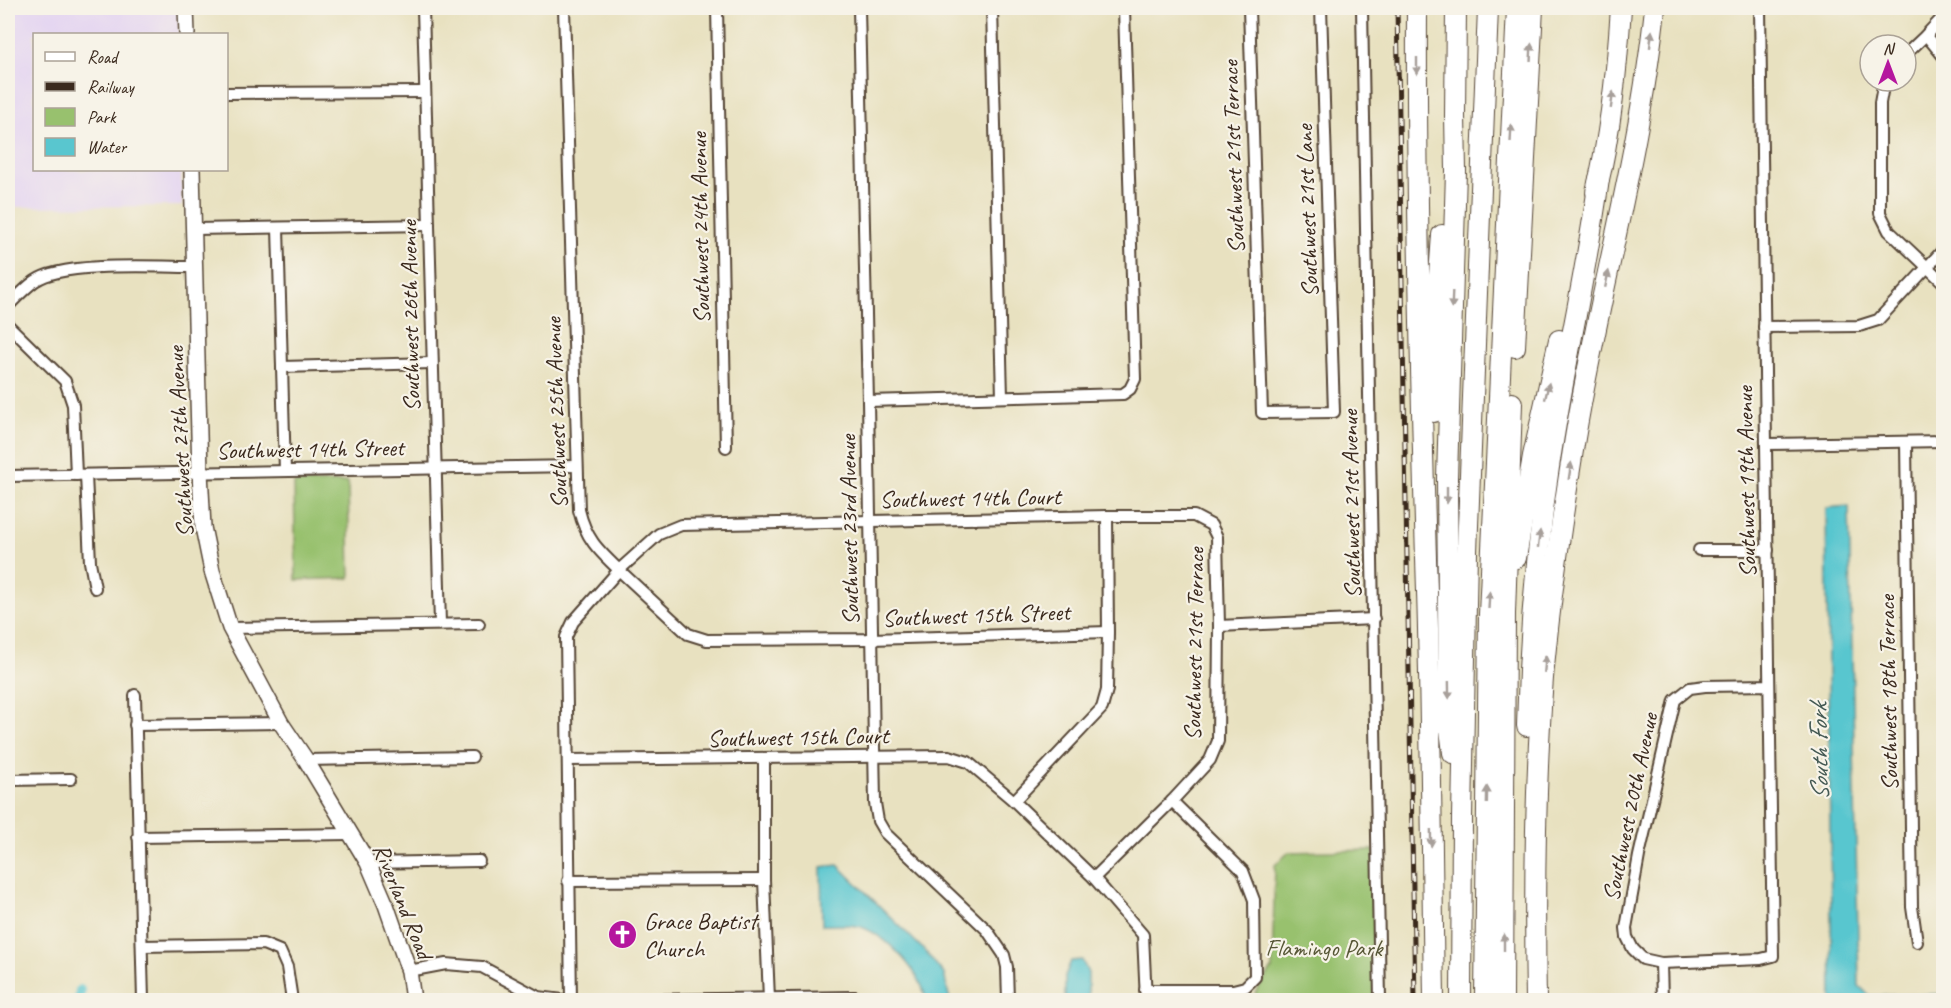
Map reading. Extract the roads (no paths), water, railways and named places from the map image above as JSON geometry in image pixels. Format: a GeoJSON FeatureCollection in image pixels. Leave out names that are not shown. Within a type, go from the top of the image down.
{"type":"FeatureCollection","features":[{"type":"Feature","properties":{"kind":"highway"},"geometry":{"type":"LineString","coordinates":[[1417,8],[1417,185],[1434,1000]]}},
{"type":"Feature","properties":{"kind":"highway"},"geometry":{"type":"LineString","coordinates":[[1456,8],[1456,171],[1447,478],[1447,595],[1449,722],[1461,818]]}},
{"type":"Feature","properties":{"kind":"highway"},"geometry":{"type":"LineString","coordinates":[[1461,1000],[1461,818],[1468,516],[1488,8]]}},
{"type":"Feature","properties":{"kind":"highway"},"geometry":{"type":"LineString","coordinates":[[1472,1000],[1473,590],[1496,8]]}},
{"type":"Feature","properties":{"kind":"highway"},"geometry":{"type":"LineString","coordinates":[[1485,1000],[1489,614],[1517,8]]}},
{"type":"Feature","properties":{"kind":"highway"},"geometry":{"type":"LineString","coordinates":[[1503,1000],[1505,614],[1512,400],[1533,8]]}},
{"type":"Feature","properties":{"kind":"highway"},"geometry":{"type":"LineString","coordinates":[[1534,890],[1528,832],[1527,729],[1534,581],[1554,436],[1592,233],[1612,100],[1621,8]]}},
{"type":"Feature","properties":{"kind":"highway"},"geometry":{"type":"LineString","coordinates":[[1536,1000],[1534,890],[1542,694],[1549,621],[1584,388],[1641,111],[1655,8]]}},
{"type":"Feature","properties":{"kind":"highway"},"geometry":{"type":"LineString","coordinates":[[1427,591],[1432,508],[1438,289],[1455,116]]}},
{"type":"Feature","properties":{"kind":"highway"},"geometry":{"type":"LineString","coordinates":[[1505,614],[1541,420],[1599,179]]}},
{"type":"Feature","properties":{"kind":"street"},"geometry":{"type":"LineString","coordinates":[[186,8],[187,33]]}},
{"type":"Feature","properties":{"kind":"street","name":"Southwest 26th Avenue"},"geometry":{"type":"LineString","coordinates":[[423,8],[440,624]]}},
{"type":"Feature","properties":{"kind":"street","name":"Southwest 25th Avenue"},"geometry":{"type":"LineString","coordinates":[[564,8],[579,510],[584,529],[597,549],[619,570]]}},
{"type":"Feature","properties":{"kind":"street","name":"Southwest 24th Avenue"},"geometry":{"type":"LineString","coordinates":[[717,8],[726,447]]}},
{"type":"Feature","properties":{"kind":"street","name":"Southwest 23rd Avenue"},"geometry":{"type":"LineString","coordinates":[[859,8],[875,803],[878,821],[885,832],[987,930],[1004,955],[1007,967],[1008,1000]]}},
{"type":"Feature","properties":{"kind":"street"},"geometry":{"type":"LineString","coordinates":[[992,8],[1002,397]]}},
{"type":"Feature","properties":{"kind":"street"},"geometry":{"type":"LineString","coordinates":[[868,401],[1123,394],[1130,389],[1135,379],[1124,8]]}},
{"type":"Feature","properties":{"kind":"street","name":"Southwest 21st Terrace"},"geometry":{"type":"LineString","coordinates":[[1249,8],[1262,413],[1334,412]]}},
{"type":"Feature","properties":{"kind":"street","name":"Southwest 21st Lane"},"geometry":{"type":"LineString","coordinates":[[1321,8],[1334,412]]}},
{"type":"Feature","properties":{"kind":"street","name":"Southwest 21st Avenue"},"geometry":{"type":"LineString","coordinates":[[1362,8],[1380,1000]]}},
{"type":"Feature","properties":{"kind":"street","name":"Southwest 19th Avenue"},"geometry":{"type":"LineString","coordinates":[[1661,963],[1761,959],[1773,956],[1760,8]]}},
{"type":"Feature","properties":{"kind":"street"},"geometry":{"type":"LineString","coordinates":[[1918,43],[1944,16]]}},
{"type":"Feature","properties":{"kind":"street"},"geometry":{"type":"LineString","coordinates":[[1926,35],[1944,57]]}},
{"type":"Feature","properties":{"kind":"street"},"geometry":{"type":"LineString","coordinates":[[228,93],[425,92]]}},
{"type":"Feature","properties":{"kind":"street"},"geometry":{"type":"LineString","coordinates":[[1882,93],[1881,213],[1889,231],[1944,283]]}},
{"type":"Feature","properties":{"kind":"street","name":"Southwest 27th Avenue"},"geometry":{"type":"LineString","coordinates":[[192,171],[203,527],[212,572],[230,628],[281,723],[306,760]]}},
{"type":"Feature","properties":{"kind":"street"},"geometry":{"type":"LineString","coordinates":[[195,229],[429,225]]}},
{"type":"Feature","properties":{"kind":"street"},"geometry":{"type":"LineString","coordinates":[[278,228],[285,471]]}},
{"type":"Feature","properties":{"kind":"street"},"geometry":{"type":"LineString","coordinates":[[1764,327],[1859,326],[1878,320],[1944,249]]}},
{"type":"Feature","properties":{"kind":"street"},"geometry":{"type":"LineString","coordinates":[[8,306],[36,280],[57,272],[77,268],[195,267]]}},
{"type":"Feature","properties":{"kind":"street"},"geometry":{"type":"LineString","coordinates":[[8,325],[65,381],[73,405],[90,562],[95,588]]}},
{"type":"Feature","properties":{"kind":"street"},"geometry":{"type":"LineString","coordinates":[[282,367],[432,363]]}},
{"type":"Feature","properties":{"kind":"street"},"geometry":{"type":"LineString","coordinates":[[1767,444],[1944,441]]}},
{"type":"Feature","properties":{"kind":"street","name":"Southwest 18th Terrace"},"geometry":{"type":"LineString","coordinates":[[1906,442],[1912,907],[1917,942]]}},
{"type":"Feature","properties":{"kind":"street","name":"Southwest 14th Street"},"geometry":{"type":"LineString","coordinates":[[8,476],[577,466]]}},
{"type":"Feature","properties":{"kind":"street"},"geometry":{"type":"LineString","coordinates":[[1014,801],[1102,708],[1107,690],[1107,516]]}},
{"type":"Feature","properties":{"kind":"street","name":"Southwest 21st Terrace"},"geometry":{"type":"LineString","coordinates":[[1094,878],[1210,760],[1218,741],[1217,537],[1211,525],[1194,516]]}},
{"type":"Feature","properties":{"kind":"street","name":"Southwest 14th Court"},"geometry":{"type":"LineString","coordinates":[[619,570],[659,534],[681,525],[1194,516]]}},
{"type":"Feature","properties":{"kind":"street"},"geometry":{"type":"LineString","coordinates":[[1699,550],[1768,550]]}},
{"type":"Feature","properties":{"kind":"street"},"geometry":{"type":"LineString","coordinates":[[571,1000],[567,637],[573,622],[619,570]]}},
{"type":"Feature","properties":{"kind":"street","name":"Southwest 15th Street"},"geometry":{"type":"LineString","coordinates":[[619,570],[688,634],[707,640],[871,639],[1108,632]]}},
{"type":"Feature","properties":{"kind":"street"},"geometry":{"type":"LineString","coordinates":[[1219,626],[1374,619]]}},
{"type":"Feature","properties":{"kind":"street"},"geometry":{"type":"LineString","coordinates":[[230,628],[479,624]]}},
{"type":"Feature","properties":{"kind":"street","name":"Southwest 20th Avenue"},"geometry":{"type":"LineString","coordinates":[[1661,963],[1642,959],[1633,949],[1627,937],[1626,928],[1639,856],[1675,700],[1690,688],[1769,685]]}},
{"type":"Feature","properties":{"kind":"street"},"geometry":{"type":"LineString","coordinates":[[135,695],[143,1000]]}},
{"type":"Feature","properties":{"kind":"street"},"geometry":{"type":"LineString","coordinates":[[135,725],[281,723]]}},
{"type":"Feature","properties":{"kind":"street","name":"Southwest 15th Court"},"geometry":{"type":"LineString","coordinates":[[567,760],[949,756],[968,762],[1014,801],[1094,878],[1143,935],[1145,995]]}},
{"type":"Feature","properties":{"kind":"street"},"geometry":{"type":"LineString","coordinates":[[306,760],[472,758]]}},
{"type":"Feature","properties":{"kind":"street"},"geometry":{"type":"LineString","coordinates":[[764,759],[764,880],[769,999]]}},
{"type":"Feature","properties":{"kind":"street","name":"Riverland Road"},"geometry":{"type":"LineString","coordinates":[[306,760],[368,864],[386,905],[409,971],[412,1000]]}},
{"type":"Feature","properties":{"kind":"street"},"geometry":{"type":"LineString","coordinates":[[8,780],[70,779]]}},
{"type":"Feature","properties":{"kind":"street"},"geometry":{"type":"LineString","coordinates":[[1145,995],[1233,990],[1245,987],[1255,977],[1254,900],[1243,871],[1172,801]]}},
{"type":"Feature","properties":{"kind":"street"},"geometry":{"type":"LineString","coordinates":[[138,837],[350,834]]}},
{"type":"Feature","properties":{"kind":"street"},"geometry":{"type":"LineString","coordinates":[[368,864],[479,861]]}},
{"type":"Feature","properties":{"kind":"street"},"geometry":{"type":"LineString","coordinates":[[568,881],[764,880]]}},
{"type":"Feature","properties":{"kind":"street"},"geometry":{"type":"LineString","coordinates":[[142,946],[263,944],[279,951],[287,967],[292,1000]]}},
{"type":"Feature","properties":{"kind":"street"},"geometry":{"type":"LineString","coordinates":[[1661,963],[1662,1000]]}},
{"type":"Feature","properties":{"kind":"street"},"geometry":{"type":"LineString","coordinates":[[409,971],[446,964],[482,967],[538,997],[563,1000]]}},
{"type":"Feature","properties":{"kind":"street"},"geometry":{"type":"LineString","coordinates":[[641,1000],[855,997],[862,1000]]}},
{"type":"Feature","properties":{"kind":"water"},"geometry":{"type":"Polygon","coordinates":[[[1849,506],[1859,986],[1870,996],[1943,994],[1943,1000],[1832,1000],[1826,508],[1849,506]]]}},
{"type":"Feature","properties":{"kind":"water"},"geometry":{"type":"Polygon","coordinates":[[[838,865],[924,950],[944,974],[950,1000],[926,1000],[911,968],[894,948],[874,933],[854,926],[822,925],[821,867],[838,865]]]}},
{"type":"Feature","properties":{"kind":"water"},"geometry":{"type":"Polygon","coordinates":[[[1082,960],[1088,973],[1088,1000],[1065,1000],[1065,976],[1071,961],[1082,960]]]}},
{"type":"Feature","properties":{"kind":"waterway"},"geometry":{"type":"LineString","coordinates":[[79,1000],[80,990]]}},
{"type":"Feature","properties":{"kind":"railway"},"geometry":{"type":"LineString","coordinates":[[1397,8],[1415,1000]]}},
{"type":"Feature","properties":{"kind":"place","name":"Grace Baptist Church"},"geometry":{"type":"Point","coordinates":[623,935]}},
{"type":"Feature","properties":{"kind":"water label","name":"South Fork"},"geometry":{"type":"Point","coordinates":[1819,752]}},
{"type":"Feature","properties":{"kind":"park label","name":"Flamingo Park"},"geometry":{"type":"Point","coordinates":[1324,948]}}]}
